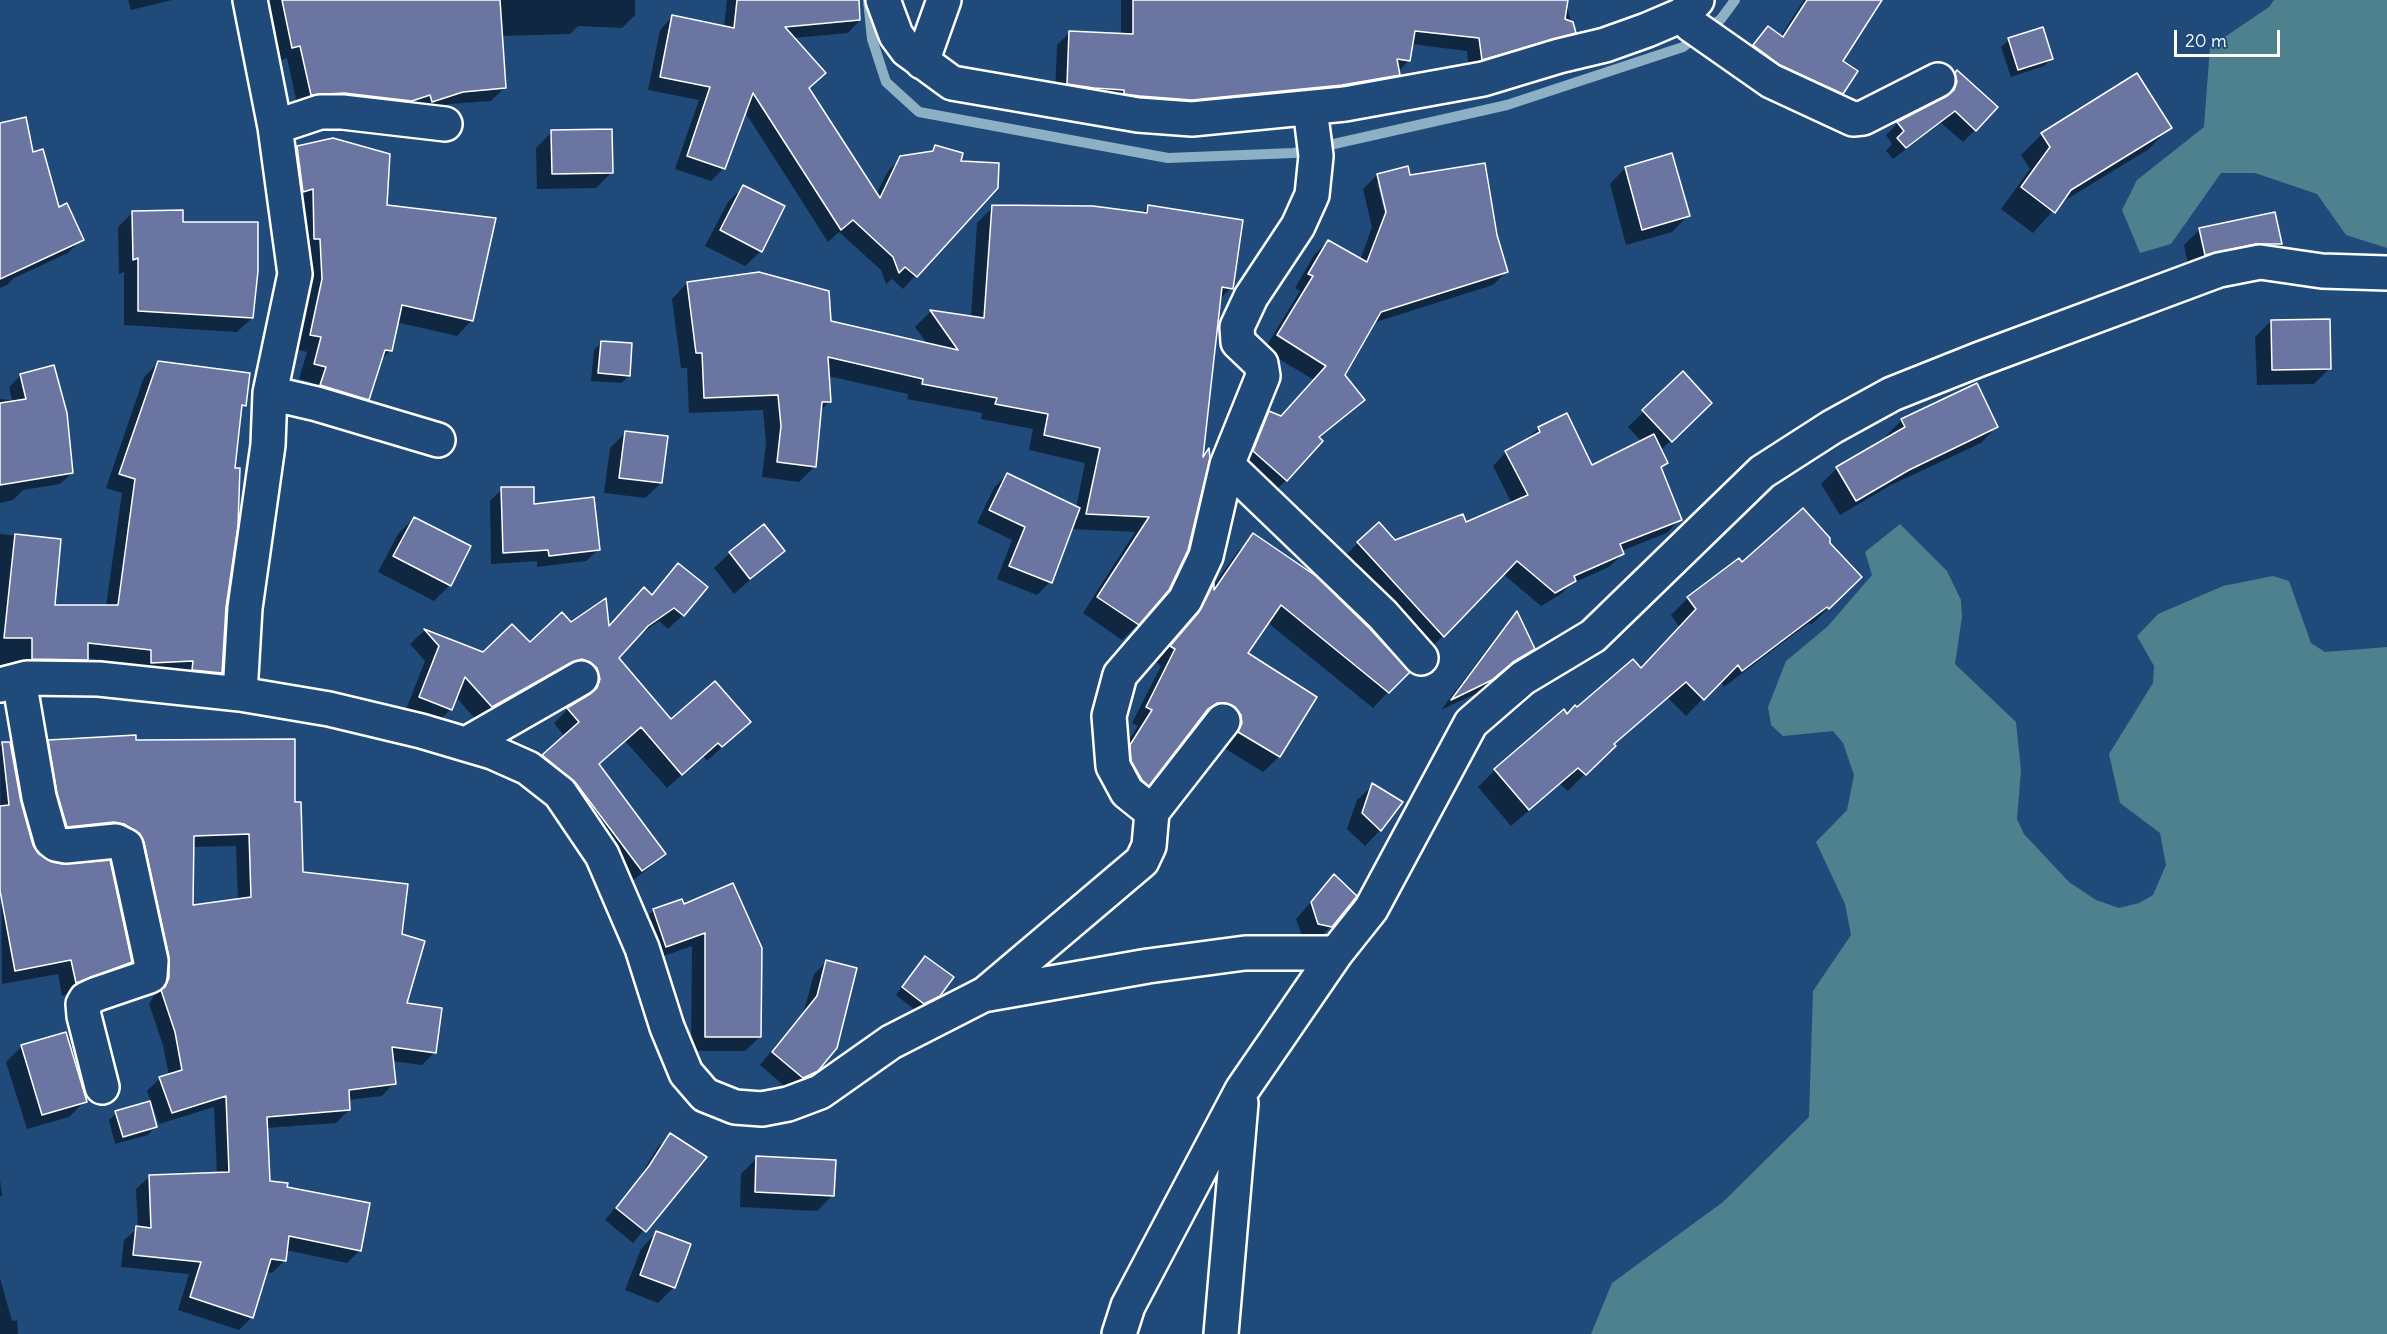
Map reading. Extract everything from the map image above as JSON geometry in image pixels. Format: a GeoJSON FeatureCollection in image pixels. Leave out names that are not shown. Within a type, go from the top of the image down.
{"type":"FeatureCollection","features":[{"type":"Feature","properties":{"kind":"street"},"geometry":{"type":"LineString","coordinates":[[240,694],[245,608],[268,445],[270,393],[295,274],[275,127],[250,0]]}},
{"type":"Feature","properties":{"kind":"street"},"geometry":{"type":"LineString","coordinates":[[883,0],[896,35],[907,50],[952,83],[1138,115],[1313,130],[1559,56],[1695,19],[1771,81],[1853,119],[1863,118],[1938,80]]}},
{"type":"Feature","properties":{"kind":"street"},"geometry":{"type":"LineString","coordinates":[[922,62],[944,0]]}},
{"type":"Feature","properties":{"kind":"street"},"geometry":{"type":"LineString","coordinates":[[275,127],[320,112],[342,112],[445,124]]}},
{"type":"Feature","properties":{"kind":"street"},"geometry":{"type":"LineString","coordinates":[[1152,812],[1127,792],[1113,766],[1109,716],[1120,675],[1185,600],[1206,556],[1227,465],[1263,376],[1262,364],[1238,342],[1237,327],[1251,297],[1298,225],[1312,195],[1313,130]]}},
{"type":"Feature","properties":{"kind":"street"},"geometry":{"type":"LineString","coordinates":[[1119,1334],[1128,1306],[1242,1090],[1336,953],[1371,909],[1471,723],[1523,678],[1593,636],[1762,472],[1832,427],[1892,394],[1980,358],[2219,270],[2260,262],[2322,271],[2387,273]]}},
{"type":"Feature","properties":{"kind":"street"},"geometry":{"type":"LineString","coordinates":[[270,393],[317,404],[438,440]]}},
{"type":"Feature","properties":{"kind":"street"},"geometry":{"type":"LineString","coordinates":[[1227,465],[1383,615],[1421,658]]}},
{"type":"Feature","properties":{"kind":"street"},"geometry":{"type":"LineString","coordinates":[[102,1087],[83,1004],[86,999],[150,976],[152,961],[126,846],[116,841],[66,846],[56,844],[51,840],[9,683],[27,678],[99,679],[240,694],[329,709],[466,744],[492,752],[528,768],[560,793],[602,855],[642,948],[667,1026],[686,1073],[705,1095],[735,1107],[762,1108],[788,1104],[820,1092],[891,1042],[983,995],[1142,861],[1149,846],[1152,812],[1223,721]]}},
{"type":"Feature","properties":{"kind":"street"},"geometry":{"type":"LineString","coordinates":[[466,744],[581,678]]}},
{"type":"Feature","properties":{"kind":"street"},"geometry":{"type":"LineString","coordinates":[[983,995],[1148,966],[1245,953],[1336,953]]}},
{"type":"Feature","properties":{"kind":"street"},"geometry":{"type":"LineString","coordinates":[[1221,1334],[1242,1090]]}},
{"type":"Feature","properties":{"kind":"green space"},"geometry":{"type":"Polygon","coordinates":[[[2274,0],[2387,0],[2387,248],[2346,235],[2317,194],[2255,173],[2221,173],[2171,244],[2140,253],[2122,210],[2137,180],[2204,127],[2210,47],[2269,7],[2274,0]]]}},
{"type":"Feature","properties":{"kind":"green space"},"geometry":{"type":"Polygon","coordinates":[[[1900,524],[1947,571],[1961,600],[1962,617],[1955,664],[2016,722],[2021,771],[2017,819],[2024,834],[2069,882],[2096,900],[2119,908],[2139,903],[2153,895],[2166,865],[2160,833],[2120,803],[2109,754],[2153,683],[2154,666],[2137,636],[2158,614],[2223,586],[2273,576],[2289,581],[2311,643],[2325,652],[2387,647],[2387,1334],[1591,1334],[1612,1283],[1723,1202],[1809,1117],[1813,991],[1851,935],[1845,904],[1816,842],[1847,810],[1854,775],[1843,743],[1833,731],[1783,736],[1771,725],[1768,707],[1786,661],[1828,626],[1872,575],[1865,552],[1900,524]]]}},
{"type":"Feature","properties":{"kind":"building"},"geometry":{"type":"Polygon","coordinates":[[[282,0],[500,0],[506,88],[463,92],[432,102],[430,95],[412,101],[344,93],[311,95],[300,46],[292,48],[282,0]]]}},
{"type":"Feature","properties":{"kind":"building"},"geometry":{"type":"Polygon","coordinates":[[[737,0],[859,0],[860,20],[785,27],[826,73],[809,88],[880,198],[900,156],[933,151],[935,145],[963,153],[961,161],[999,163],[998,188],[917,277],[905,267],[899,273],[893,257],[853,220],[841,230],[753,93],[725,169],[687,156],[710,87],[660,77],[672,15],[734,28],[737,0]]]}},
{"type":"Feature","properties":{"kind":"building"},"geometry":{"type":"Polygon","coordinates":[[[1133,0],[1568,0],[1565,19],[1573,22],[1576,33],[1482,60],[1479,38],[1415,31],[1410,61],[1397,59],[1400,75],[1342,85],[1192,100],[1124,94],[1124,90],[1067,84],[1069,31],[1133,34],[1133,0]]]}},
{"type":"Feature","properties":{"kind":"building"},"geometry":{"type":"Polygon","coordinates":[[[1807,0],[1882,0],[1843,61],[1858,71],[1843,94],[1780,65],[1753,45],[1768,26],[1783,37],[1807,0]]]}},
{"type":"Feature","properties":{"kind":"building"},"geometry":{"type":"Polygon","coordinates":[[[2043,27],[2053,59],[2018,70],[2008,38],[2043,27]]]}},
{"type":"Feature","properties":{"kind":"building"},"geometry":{"type":"Polygon","coordinates":[[[1957,70],[1998,107],[1976,131],[1955,111],[1906,148],[1897,138],[1904,131],[1897,122],[1947,96],[1954,90],[1957,70]]]}},
{"type":"Feature","properties":{"kind":"building"},"geometry":{"type":"Polygon","coordinates":[[[2137,73],[2172,128],[2071,190],[2055,213],[2021,187],[2050,147],[2041,133],[2137,73]]]}},
{"type":"Feature","properties":{"kind":"building"},"geometry":{"type":"Polygon","coordinates":[[[26,117],[33,152],[43,149],[59,207],[67,203],[84,240],[0,279],[0,123],[26,117]]]}},
{"type":"Feature","properties":{"kind":"building"},"geometry":{"type":"Polygon","coordinates":[[[612,129],[613,173],[552,174],[551,130],[612,129]]]}},
{"type":"Feature","properties":{"kind":"building"},"geometry":{"type":"Polygon","coordinates":[[[333,138],[390,154],[387,205],[496,218],[473,321],[402,305],[392,351],[385,350],[369,400],[320,385],[326,367],[314,364],[321,337],[310,335],[322,279],[320,239],[314,239],[313,189],[303,192],[297,146],[333,138]]]}},
{"type":"Feature","properties":{"kind":"building"},"geometry":{"type":"Polygon","coordinates":[[[1672,153],[1690,216],[1642,230],[1625,167],[1672,153]]]}},
{"type":"Feature","properties":{"kind":"building"},"geometry":{"type":"Polygon","coordinates":[[[1485,163],[1497,235],[1508,272],[1381,312],[1345,375],[1365,400],[1319,437],[1323,441],[1287,481],[1253,451],[1269,411],[1281,416],[1326,366],[1277,335],[1313,276],[1308,274],[1328,240],[1367,262],[1386,212],[1377,174],[1408,166],[1410,175],[1485,163]]]}},
{"type":"Feature","properties":{"kind":"building"},"geometry":{"type":"Polygon","coordinates":[[[743,185],[785,206],[762,252],[720,230],[743,185]]]}},
{"type":"Feature","properties":{"kind":"building"},"geometry":{"type":"Polygon","coordinates":[[[992,205],[1093,206],[1147,213],[1148,205],[1243,220],[1233,289],[1222,287],[1203,457],[1209,448],[1210,458],[1188,550],[1169,590],[1139,625],[1097,597],[1149,517],[1086,514],[1100,448],[1044,435],[1048,414],[995,404],[997,398],[922,384],[923,379],[828,357],[831,402],[822,402],[816,467],[777,462],[781,426],[778,395],[704,398],[702,353],[696,353],[687,282],[759,272],[829,291],[831,321],[958,350],[930,310],[984,318],[992,205]]]}},
{"type":"Feature","properties":{"kind":"building"},"geometry":{"type":"Polygon","coordinates":[[[183,210],[183,222],[258,222],[258,271],[253,318],[138,311],[138,258],[133,260],[132,211],[183,210]]]}},
{"type":"Feature","properties":{"kind":"building"},"geometry":{"type":"Polygon","coordinates":[[[2275,212],[2282,244],[2256,244],[2205,255],[2199,228],[2275,212]]]}},
{"type":"Feature","properties":{"kind":"building"},"geometry":{"type":"Polygon","coordinates":[[[2330,319],[2331,369],[2272,370],[2271,320],[2330,319]]]}},
{"type":"Feature","properties":{"kind":"building"},"geometry":{"type":"Polygon","coordinates":[[[601,341],[632,343],[630,376],[598,373],[601,341]]]}},
{"type":"Feature","properties":{"kind":"building"},"geometry":{"type":"Polygon","coordinates":[[[158,361],[250,373],[246,406],[242,405],[235,468],[240,468],[238,526],[226,607],[222,673],[192,670],[193,661],[151,663],[151,650],[88,643],[88,660],[32,659],[32,638],[4,638],[15,534],[61,539],[55,605],[118,605],[135,479],[119,474],[158,361]]]}},
{"type":"Feature","properties":{"kind":"building"},"geometry":{"type":"Polygon","coordinates":[[[54,365],[67,413],[73,473],[0,485],[0,403],[26,399],[20,374],[54,365]]]}},
{"type":"Feature","properties":{"kind":"building"},"geometry":{"type":"Polygon","coordinates":[[[1683,371],[1712,403],[1672,442],[1642,410],[1683,371]]]}},
{"type":"Feature","properties":{"kind":"building"},"geometry":{"type":"Polygon","coordinates":[[[1977,383],[1998,427],[1909,470],[1856,501],[1836,467],[1905,427],[1901,419],[1977,383]]]}},
{"type":"Feature","properties":{"kind":"building"},"geometry":{"type":"Polygon","coordinates":[[[1567,413],[1592,465],[1654,434],[1668,463],[1661,467],[1682,520],[1620,544],[1624,554],[1574,576],[1576,581],[1555,593],[1517,561],[1444,637],[1357,542],[1379,522],[1395,540],[1463,514],[1466,522],[1528,495],[1505,451],[1540,432],[1538,427],[1567,413]]]}},
{"type":"Feature","properties":{"kind":"building"},"geometry":{"type":"Polygon","coordinates":[[[625,431],[668,436],[662,483],[619,478],[625,431]]]}},
{"type":"Feature","properties":{"kind":"building"},"geometry":{"type":"Polygon","coordinates":[[[1007,473],[1080,508],[1052,583],[1009,566],[1025,527],[989,510],[1007,473]]]}},
{"type":"Feature","properties":{"kind":"building"},"geometry":{"type":"Polygon","coordinates":[[[501,487],[534,487],[534,504],[594,497],[600,550],[549,556],[548,550],[503,553],[501,487]]]}},
{"type":"Feature","properties":{"kind":"building"},"geometry":{"type":"Polygon","coordinates":[[[1803,508],[1830,538],[1830,543],[1862,577],[1829,609],[1827,607],[1742,671],[1738,665],[1704,700],[1686,682],[1614,744],[1616,746],[1586,775],[1578,768],[1529,810],[1494,769],[1564,709],[1567,714],[1575,705],[1577,707],[1633,659],[1641,668],[1696,609],[1687,597],[1739,558],[1742,562],[1803,508]]]}},
{"type":"Feature","properties":{"kind":"building"},"geometry":{"type":"Polygon","coordinates":[[[414,517],[471,546],[451,586],[393,556],[414,517]]]}},
{"type":"Feature","properties":{"kind":"building"},"geometry":{"type":"Polygon","coordinates":[[[764,524],[785,551],[750,579],[729,552],[764,524]]]}},
{"type":"Feature","properties":{"kind":"building"},"geometry":{"type":"Polygon","coordinates":[[[1253,533],[1316,576],[1410,672],[1389,693],[1281,605],[1248,653],[1317,697],[1280,757],[1238,732],[1242,723],[1241,715],[1235,707],[1226,703],[1217,703],[1208,709],[1149,786],[1142,780],[1131,761],[1130,745],[1152,710],[1146,707],[1175,649],[1170,646],[1199,612],[1214,583],[1214,590],[1253,533]]]}},
{"type":"Feature","properties":{"kind":"building"},"geometry":{"type":"Polygon","coordinates":[[[678,563],[708,587],[684,616],[674,608],[648,626],[619,658],[671,719],[715,681],[751,722],[722,747],[718,743],[682,775],[641,727],[599,764],[666,854],[642,871],[575,782],[542,755],[579,722],[567,708],[597,688],[600,679],[597,668],[582,659],[572,662],[492,707],[465,677],[452,710],[419,697],[439,646],[424,629],[483,652],[512,624],[530,642],[562,612],[571,622],[606,598],[609,626],[644,587],[652,595],[678,563]]]}},
{"type":"Feature","properties":{"kind":"building"},"geometry":{"type":"Polygon","coordinates":[[[1517,611],[1535,649],[1513,662],[1492,680],[1451,700],[1517,611]]]}},
{"type":"Feature","properties":{"kind":"building"},"geometry":{"type":"Polygon","coordinates":[[[136,735],[136,740],[295,739],[295,802],[301,802],[303,872],[408,884],[402,934],[425,941],[407,1003],[442,1008],[436,1053],[392,1047],[396,1084],[349,1090],[350,1110],[267,1117],[270,1181],[288,1183],[287,1187],[370,1203],[361,1251],[289,1236],[286,1261],[271,1259],[253,1318],[190,1297],[201,1262],[133,1255],[136,1226],[151,1228],[149,1175],[229,1172],[226,1096],[172,1113],[159,1077],[182,1070],[175,1032],[161,990],[169,978],[169,957],[144,842],[140,834],[124,824],[114,822],[67,827],[57,793],[48,740],[136,735]],[[249,834],[194,836],[193,905],[251,897],[249,834]]]}},
{"type":"Feature","properties":{"kind":"building"},"geometry":{"type":"Polygon","coordinates":[[[2,742],[10,742],[21,802],[33,845],[39,854],[52,862],[63,864],[110,860],[132,962],[76,983],[71,960],[15,971],[0,891],[0,806],[9,805],[2,742]]]}},
{"type":"Feature","properties":{"kind":"building"},"geometry":{"type":"Polygon","coordinates":[[[1372,783],[1403,802],[1381,831],[1362,813],[1372,783]]]}},
{"type":"Feature","properties":{"kind":"building"},"geometry":{"type":"Polygon","coordinates":[[[1334,874],[1357,896],[1332,927],[1318,924],[1311,902],[1334,874]]]}},
{"type":"Feature","properties":{"kind":"building"},"geometry":{"type":"Polygon","coordinates":[[[733,883],[762,948],[761,1037],[705,1037],[705,933],[666,947],[653,909],[682,899],[684,904],[733,883]]]}},
{"type":"Feature","properties":{"kind":"building"},"geometry":{"type":"Polygon","coordinates":[[[925,956],[954,977],[940,996],[924,1004],[902,987],[925,956]]]}},
{"type":"Feature","properties":{"kind":"building"},"geometry":{"type":"Polygon","coordinates":[[[826,960],[857,968],[837,1048],[818,1071],[803,1078],[772,1052],[817,996],[826,960]]]}},
{"type":"Feature","properties":{"kind":"building"},"geometry":{"type":"Polygon","coordinates":[[[66,1032],[87,1102],[42,1115],[21,1045],[66,1032]]]}},
{"type":"Feature","properties":{"kind":"building"},"geometry":{"type":"Polygon","coordinates":[[[150,1101],[157,1127],[123,1137],[115,1111],[150,1101]]]}},
{"type":"Feature","properties":{"kind":"building"},"geometry":{"type":"Polygon","coordinates":[[[670,1133],[707,1157],[646,1232],[616,1208],[649,1166],[670,1133]]]}},
{"type":"Feature","properties":{"kind":"building"},"geometry":{"type":"Polygon","coordinates":[[[756,1156],[836,1160],[834,1196],[755,1192],[756,1156]]]}},
{"type":"Feature","properties":{"kind":"building"},"geometry":{"type":"Polygon","coordinates":[[[656,1231],[691,1244],[675,1288],[640,1275],[656,1231]]]}},
{"type":"Feature","properties":{"kind":"waterway"},"geometry":{"type":"LineString","coordinates":[[868,0],[872,39],[886,82],[919,112],[1168,158],[1294,153],[1507,105],[1683,47],[1721,19],[1735,0]]}}]}
